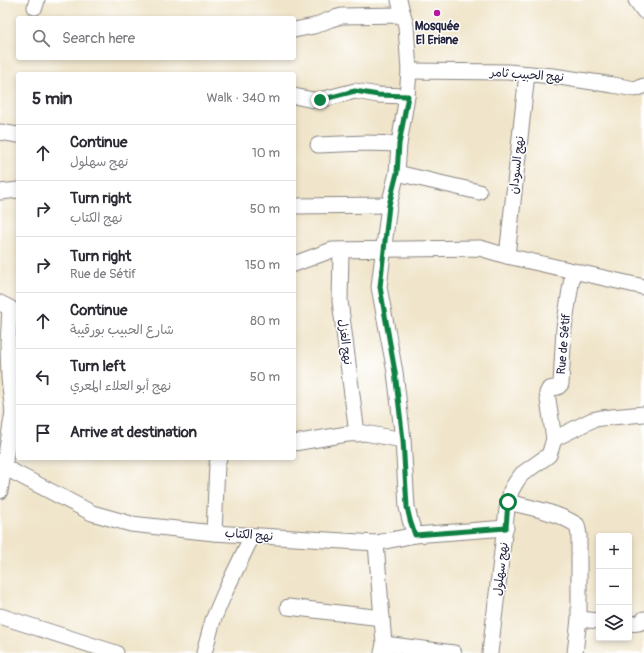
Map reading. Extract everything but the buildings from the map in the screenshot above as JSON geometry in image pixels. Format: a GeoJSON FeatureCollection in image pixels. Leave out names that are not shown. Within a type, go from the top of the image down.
{"type":"FeatureCollection","features":[{"type":"Feature","properties":{"kind":"street"},"geometry":{"type":"LineString","coordinates":[[399,0],[406,26],[409,71],[408,96],[399,144],[397,173],[389,205],[380,287],[395,372],[403,440],[407,507],[415,535]]}},
{"type":"Feature","properties":{"kind":"street"},"geometry":{"type":"LineString","coordinates":[[636,0],[644,11]]}},
{"type":"Feature","properties":{"kind":"street"},"geometry":{"type":"LineString","coordinates":[[296,30],[314,26],[331,18],[342,16],[403,15]]}},
{"type":"Feature","properties":{"kind":"street","name":"نهج الحبيب ثامر"},"geometry":{"type":"LineString","coordinates":[[409,71],[466,71],[527,74],[553,76],[634,89],[644,86]]}},
{"type":"Feature","properties":{"kind":"street","name":"نهج السودان"},"geometry":{"type":"LineString","coordinates":[[507,256],[527,74]]}},
{"type":"Feature","properties":{"kind":"street"},"geometry":{"type":"LineString","coordinates":[[296,96],[320,100],[355,91],[378,95],[408,96]]}},
{"type":"Feature","properties":{"kind":"street"},"geometry":{"type":"LineString","coordinates":[[0,132],[16,135]]}},
{"type":"Feature","properties":{"kind":"street"},"geometry":{"type":"LineString","coordinates":[[318,145],[366,143],[399,144]]}},
{"type":"Feature","properties":{"kind":"street"},"geometry":{"type":"LineString","coordinates":[[397,173],[479,192]]}},
{"type":"Feature","properties":{"kind":"street"},"geometry":{"type":"LineString","coordinates":[[0,192],[16,190]]}},
{"type":"Feature","properties":{"kind":"street"},"geometry":{"type":"LineString","coordinates":[[296,206],[389,205]]}},
{"type":"Feature","properties":{"kind":"street"},"geometry":{"type":"LineString","coordinates":[[296,263],[332,250],[480,248],[507,256],[644,287]]}},
{"type":"Feature","properties":{"kind":"street","name":"نهج الغزل"},"geometry":{"type":"LineString","coordinates":[[341,250],[340,301],[357,434]]}},
{"type":"Feature","properties":{"kind":"street","name":"Rue de Sétif"},"geometry":{"type":"LineString","coordinates":[[549,454],[554,439],[547,393],[549,389],[558,387],[561,384],[564,328],[573,271]]}},
{"type":"Feature","properties":{"kind":"street"},"geometry":{"type":"LineString","coordinates":[[0,303],[10,308],[8,344],[9,378],[16,407],[5,436],[4,467],[0,491]]}},
{"type":"Feature","properties":{"kind":"street"},"geometry":{"type":"LineString","coordinates":[[554,439],[592,420],[644,414]]}},
{"type":"Feature","properties":{"kind":"street"},"geometry":{"type":"LineString","coordinates":[[296,444],[347,434],[364,433],[403,440]]}},
{"type":"Feature","properties":{"kind":"street","name":"نهج سهلول"},"geometry":{"type":"LineString","coordinates":[[490,653],[508,502],[511,491],[522,474],[549,454]]}},
{"type":"Feature","properties":{"kind":"street"},"geometry":{"type":"LineString","coordinates":[[214,533],[219,460]]}},
{"type":"Feature","properties":{"kind":"street","name":"نهج الكتاب"},"geometry":{"type":"LineString","coordinates":[[4,467],[92,513],[131,524],[252,536],[376,543],[415,535],[506,528]]}},
{"type":"Feature","properties":{"kind":"street"},"geometry":{"type":"LineString","coordinates":[[508,502],[569,519],[577,524],[579,535],[576,653]]}},
{"type":"Feature","properties":{"kind":"street"},"geometry":{"type":"LineString","coordinates":[[204,653],[213,620],[224,592],[252,536]]}},
{"type":"Feature","properties":{"kind":"street"},"geometry":{"type":"LineString","coordinates":[[376,543],[383,648],[454,653]]}},
{"type":"Feature","properties":{"kind":"street"},"geometry":{"type":"LineString","coordinates":[[288,606],[382,618]]}},
{"type":"Feature","properties":{"kind":"street"},"geometry":{"type":"LineString","coordinates":[[0,616],[116,653]]}},
{"type":"Feature","properties":{"kind":"street"},"geometry":{"type":"LineString","coordinates":[[578,619],[596,621]]}},
{"type":"Feature","properties":{"kind":"street"},"geometry":{"type":"LineString","coordinates":[[632,623],[638,624],[644,619]]}},
{"type":"Feature","properties":{"kind":"place","name":"Mosquée El Eriane"},"geometry":{"type":"Point","coordinates":[437,13]}},
{"type":"Feature","properties":{"kind":"route"},"geometry":{"type":"LineString","coordinates":[[320,100],[355,91],[378,95],[408,96],[399,144],[397,173],[389,205],[380,287],[395,372],[403,440],[407,507],[415,535],[506,528],[508,502]]}}]}
